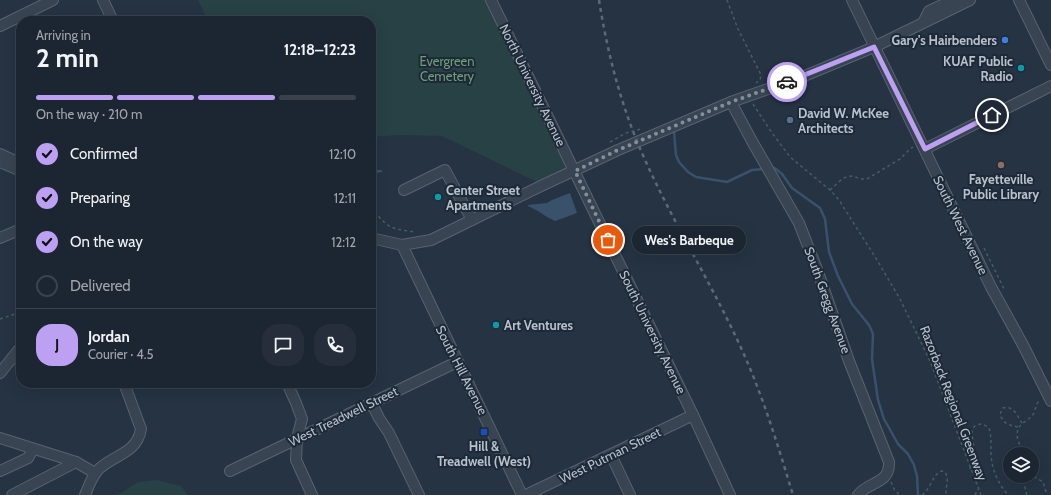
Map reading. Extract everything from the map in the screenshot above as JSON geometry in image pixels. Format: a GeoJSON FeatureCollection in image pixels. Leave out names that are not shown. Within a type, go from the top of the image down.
{"type":"FeatureCollection","features":[{"type":"Feature","properties":{"kind":"street"},"geometry":{"type":"LineString","coordinates":[[20,16],[53,0]]}},
{"type":"Feature","properties":{"kind":"street"},"geometry":{"type":"LineString","coordinates":[[103,0],[111,16]]}},
{"type":"Feature","properties":{"kind":"street","name":"North University Avenue"},"geometry":{"type":"LineString","coordinates":[[491,0],[575,171]]}},
{"type":"Feature","properties":{"kind":"street","name":"South West Avenue"},"geometry":{"type":"LineString","coordinates":[[852,0],[991,287],[1049,396]]}},
{"type":"Feature","properties":{"kind":"street"},"geometry":{"type":"LineString","coordinates":[[923,23],[929,11],[953,0]]}},
{"type":"Feature","properties":{"kind":"street"},"geometry":{"type":"LineString","coordinates":[[376,239],[402,245],[431,240],[618,150],[731,102],[802,77],[874,47],[970,0]]}},
{"type":"Feature","properties":{"kind":"street"},"geometry":{"type":"LineString","coordinates":[[1019,0],[1051,65]]}},
{"type":"Feature","properties":{"kind":"street"},"geometry":{"type":"LineString","coordinates":[[0,26],[16,18]]}},
{"type":"Feature","properties":{"kind":"street"},"geometry":{"type":"LineString","coordinates":[[923,146],[1051,86]]}},
{"type":"Feature","properties":{"kind":"street","name":"South Gregg Avenue"},"geometry":{"type":"LineString","coordinates":[[731,102],[752,143],[799,222],[849,361],[889,462],[889,469],[885,476]]}},
{"type":"Feature","properties":{"kind":"street"},"geometry":{"type":"LineString","coordinates":[[0,154],[16,163]]}},
{"type":"Feature","properties":{"kind":"street"},"geometry":{"type":"LineString","coordinates":[[0,162],[16,169]]}},
{"type":"Feature","properties":{"kind":"street"},"geometry":{"type":"LineString","coordinates":[[404,190],[445,170],[472,220]]}},
{"type":"Feature","properties":{"kind":"street","name":"South University Avenue"},"geometry":{"type":"LineString","coordinates":[[575,171],[730,495]]}},
{"type":"Feature","properties":{"kind":"street"},"geometry":{"type":"LineString","coordinates":[[0,238],[16,231]]}},
{"type":"Feature","properties":{"kind":"street","name":"South Hill Avenue"},"geometry":{"type":"LineString","coordinates":[[402,245],[522,495]]}},
{"type":"Feature","properties":{"kind":"street"},"geometry":{"type":"LineString","coordinates":[[0,373],[16,353]]}},
{"type":"Feature","properties":{"kind":"street","name":"West Treadwell Street"},"geometry":{"type":"LineString","coordinates":[[230,471],[457,362]]}},
{"type":"Feature","properties":{"kind":"street"},"geometry":{"type":"LineString","coordinates":[[85,495],[95,473],[100,468],[134,446],[138,441],[141,429],[126,388]]}},
{"type":"Feature","properties":{"kind":"street"},"geometry":{"type":"LineString","coordinates":[[289,388],[302,419],[298,438],[296,460],[312,495]]}},
{"type":"Feature","properties":{"kind":"street"},"geometry":{"type":"LineString","coordinates":[[371,402],[379,418],[389,432],[419,495]]}},
{"type":"Feature","properties":{"kind":"street","name":"West Putman Street"},"geometry":{"type":"LineString","coordinates":[[526,495],[693,415]]}},
{"type":"Feature","properties":{"kind":"street"},"geometry":{"type":"LineString","coordinates":[[0,438],[76,462],[95,473]]}},
{"type":"Feature","properties":{"kind":"street"},"geometry":{"type":"LineString","coordinates":[[0,471],[28,458],[33,449]]}},
{"type":"Feature","properties":{"kind":"street"},"geometry":{"type":"LineString","coordinates":[[611,455],[630,495]]}},
{"type":"Feature","properties":{"kind":"street"},"geometry":{"type":"LineString","coordinates":[[12,495],[76,462]]}},
{"type":"Feature","properties":{"kind":"street"},"geometry":{"type":"LineString","coordinates":[[858,495],[865,488],[881,481],[885,476]]}},
{"type":"Feature","properties":{"kind":"path"},"geometry":{"type":"LineString","coordinates":[[727,0],[738,29],[762,75],[760,80],[753,85],[753,95]]}},
{"type":"Feature","properties":{"kind":"path","name":"Razorback Regional Greenway"},"geometry":{"type":"LineString","coordinates":[[753,95],[754,106],[781,146],[806,172],[830,190],[846,210],[900,299],[919,336],[948,405],[980,495]]}},
{"type":"Feature","properties":{"kind":"path"},"geometry":{"type":"LineString","coordinates":[[830,190],[849,176],[864,179],[867,178],[900,159],[909,150],[923,146]]}},
{"type":"Feature","properties":{"kind":"path"},"geometry":{"type":"LineString","coordinates":[[0,319],[16,314]]}},
{"type":"Feature","properties":{"kind":"path"},"geometry":{"type":"LineString","coordinates":[[1021,447],[1018,436],[1019,427],[1032,416],[1037,402],[1049,396]]}},
{"type":"Feature","properties":{"kind":"path"},"geometry":{"type":"LineString","coordinates":[[1019,427],[1008,425],[1004,422],[1000,416],[1002,410],[1006,407],[1012,409],[1022,423]]}},
{"type":"Feature","properties":{"kind":"path"},"geometry":{"type":"LineString","coordinates":[[970,469],[974,451],[972,430],[977,425],[983,424],[989,428],[990,431],[991,461],[996,478],[1000,486],[1008,495]]}},
{"type":"Feature","properties":{"kind":"path"},"geometry":{"type":"LineString","coordinates":[[922,495],[930,487],[937,474],[942,471],[945,472],[948,478],[946,495]]}},
{"type":"Feature","properties":{"kind":"path"},"geometry":{"type":"LineString","coordinates":[[885,476],[890,481],[895,491],[900,495]]}},
{"type":"Feature","properties":{"kind":"path"},"geometry":{"type":"LineString","coordinates":[[1039,480],[1043,482],[1047,495]]}},
{"type":"Feature","properties":{"kind":"path"},"geometry":{"type":"LineString","coordinates":[[1025,483],[1024,485],[1028,495]]}},
{"type":"Feature","properties":{"kind":"path"},"geometry":{"type":"LineString","coordinates":[[975,495],[978,489]]}},
{"type":"Feature","properties":{"kind":"green space","name":"Evergreen Cemetery"},"geometry":{"type":"Polygon","coordinates":[[[198,0],[491,0],[575,171],[543,185],[442,136],[400,135],[376,137],[376,16],[206,16],[198,0]]]}},
{"type":"Feature","properties":{"kind":"green space"},"geometry":{"type":"Polygon","coordinates":[[[157,480],[181,486],[188,495],[117,495],[138,482],[157,480]]]}},
{"type":"Feature","properties":{"kind":"water"},"geometry":{"type":"Polygon","coordinates":[[[570,193],[577,213],[555,221],[528,206],[547,203],[570,193]]]}},
{"type":"Feature","properties":{"kind":"waterway"},"geometry":{"type":"LineString","coordinates":[[674,132],[676,155],[679,162],[688,172],[696,177],[727,182],[752,170],[764,169]]}},
{"type":"Feature","properties":{"kind":"waterway"},"geometry":{"type":"LineString","coordinates":[[771,167],[782,174],[792,188],[820,208],[825,219],[829,252],[838,276],[852,304],[869,325],[873,334],[872,359],[878,400],[884,419],[898,444],[908,454],[914,465],[917,476],[918,495]]}},
{"type":"Feature","properties":{"kind":"waterway"},"geometry":{"type":"LineString","coordinates":[[376,172],[381,171]]}},
{"type":"Feature","properties":{"kind":"railway"},"geometry":{"type":"LineString","coordinates":[[599,0],[611,62],[623,103],[637,142],[657,186],[731,326],[750,367],[776,440],[793,495]]}},
{"type":"Feature","properties":{"kind":"way so far"},"geometry":{"type":"LineString","coordinates":[[608,240],[575,171],[618,150],[731,102],[787,82]]}},
{"type":"Feature","properties":{"kind":"place","name":"Gary's Hairbenders"},"geometry":{"type":"Point","coordinates":[1005,40]}},
{"type":"Feature","properties":{"kind":"place","name":"KUAF Public Radio"},"geometry":{"type":"Point","coordinates":[1021,68]}},
{"type":"Feature","properties":{"kind":"place","name":"David W. McKee Architects"},"geometry":{"type":"Point","coordinates":[790,120]}},
{"type":"Feature","properties":{"kind":"place","name":"Fayetteville Public Library"},"geometry":{"type":"Point","coordinates":[1001,165]}},
{"type":"Feature","properties":{"kind":"place","name":"Center Street Apartments"},"geometry":{"type":"Point","coordinates":[438,197]}},
{"type":"Feature","properties":{"kind":"place","name":"Wes's Barbeque"},"geometry":{"type":"Point","coordinates":[608,240]}},
{"type":"Feature","properties":{"kind":"place","name":"Art Ventures"},"geometry":{"type":"Point","coordinates":[496,325]}},
{"type":"Feature","properties":{"kind":"place","name":"Hill & Treadwell (West)"},"geometry":{"type":"Point","coordinates":[484,432]}},
{"type":"Feature","properties":{"kind":"route"},"geometry":{"type":"LineString","coordinates":[[787,82],[874,47],[925,149],[992,115]]}}]}
